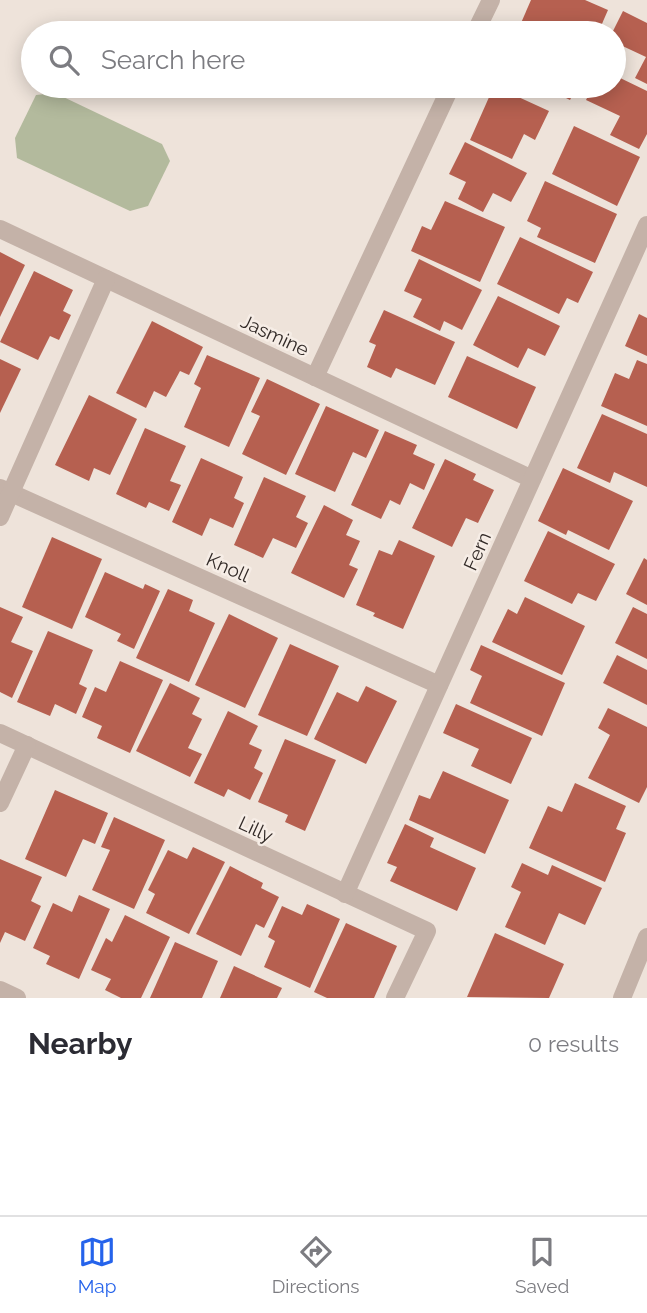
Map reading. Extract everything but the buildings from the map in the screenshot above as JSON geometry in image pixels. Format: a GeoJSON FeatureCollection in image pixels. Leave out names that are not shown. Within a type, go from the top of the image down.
{"type":"FeatureCollection","features":[{"type":"Feature","properties":{"kind":"street"},"geometry":{"type":"LineString","coordinates":[[481,21],[491,0]]}},
{"type":"Feature","properties":{"kind":"street"},"geometry":{"type":"LineString","coordinates":[[315,377],[445,98]]}},
{"type":"Feature","properties":{"kind":"street","name":"Fern"},"geometry":{"type":"LineString","coordinates":[[345,894],[647,225]]}},
{"type":"Feature","properties":{"kind":"street","name":"Jasmine"},"geometry":{"type":"LineString","coordinates":[[0,229],[532,479]]}},
{"type":"Feature","properties":{"kind":"street"},"geometry":{"type":"LineString","coordinates":[[0,517],[5,490],[106,279]]}},
{"type":"Feature","properties":{"kind":"street","name":"Knoll"},"geometry":{"type":"LineString","coordinates":[[5,490],[439,685]]}},
{"type":"Feature","properties":{"kind":"street","name":"Lilly"},"geometry":{"type":"LineString","coordinates":[[0,733],[427,931],[395,998]]}},
{"type":"Feature","properties":{"kind":"street"},"geometry":{"type":"LineString","coordinates":[[0,803],[26,745]]}},
{"type":"Feature","properties":{"kind":"street"},"geometry":{"type":"LineString","coordinates":[[622,998],[640,974],[647,937]]}},
{"type":"Feature","properties":{"kind":"street"},"geometry":{"type":"LineString","coordinates":[[0,990],[18,998]]}},
{"type":"Feature","properties":{"kind":"green space"},"geometry":{"type":"Polygon","coordinates":[[[35,98],[65,98],[162,144],[170,161],[148,206],[130,211],[17,158],[15,138],[35,98]]]}}]}
